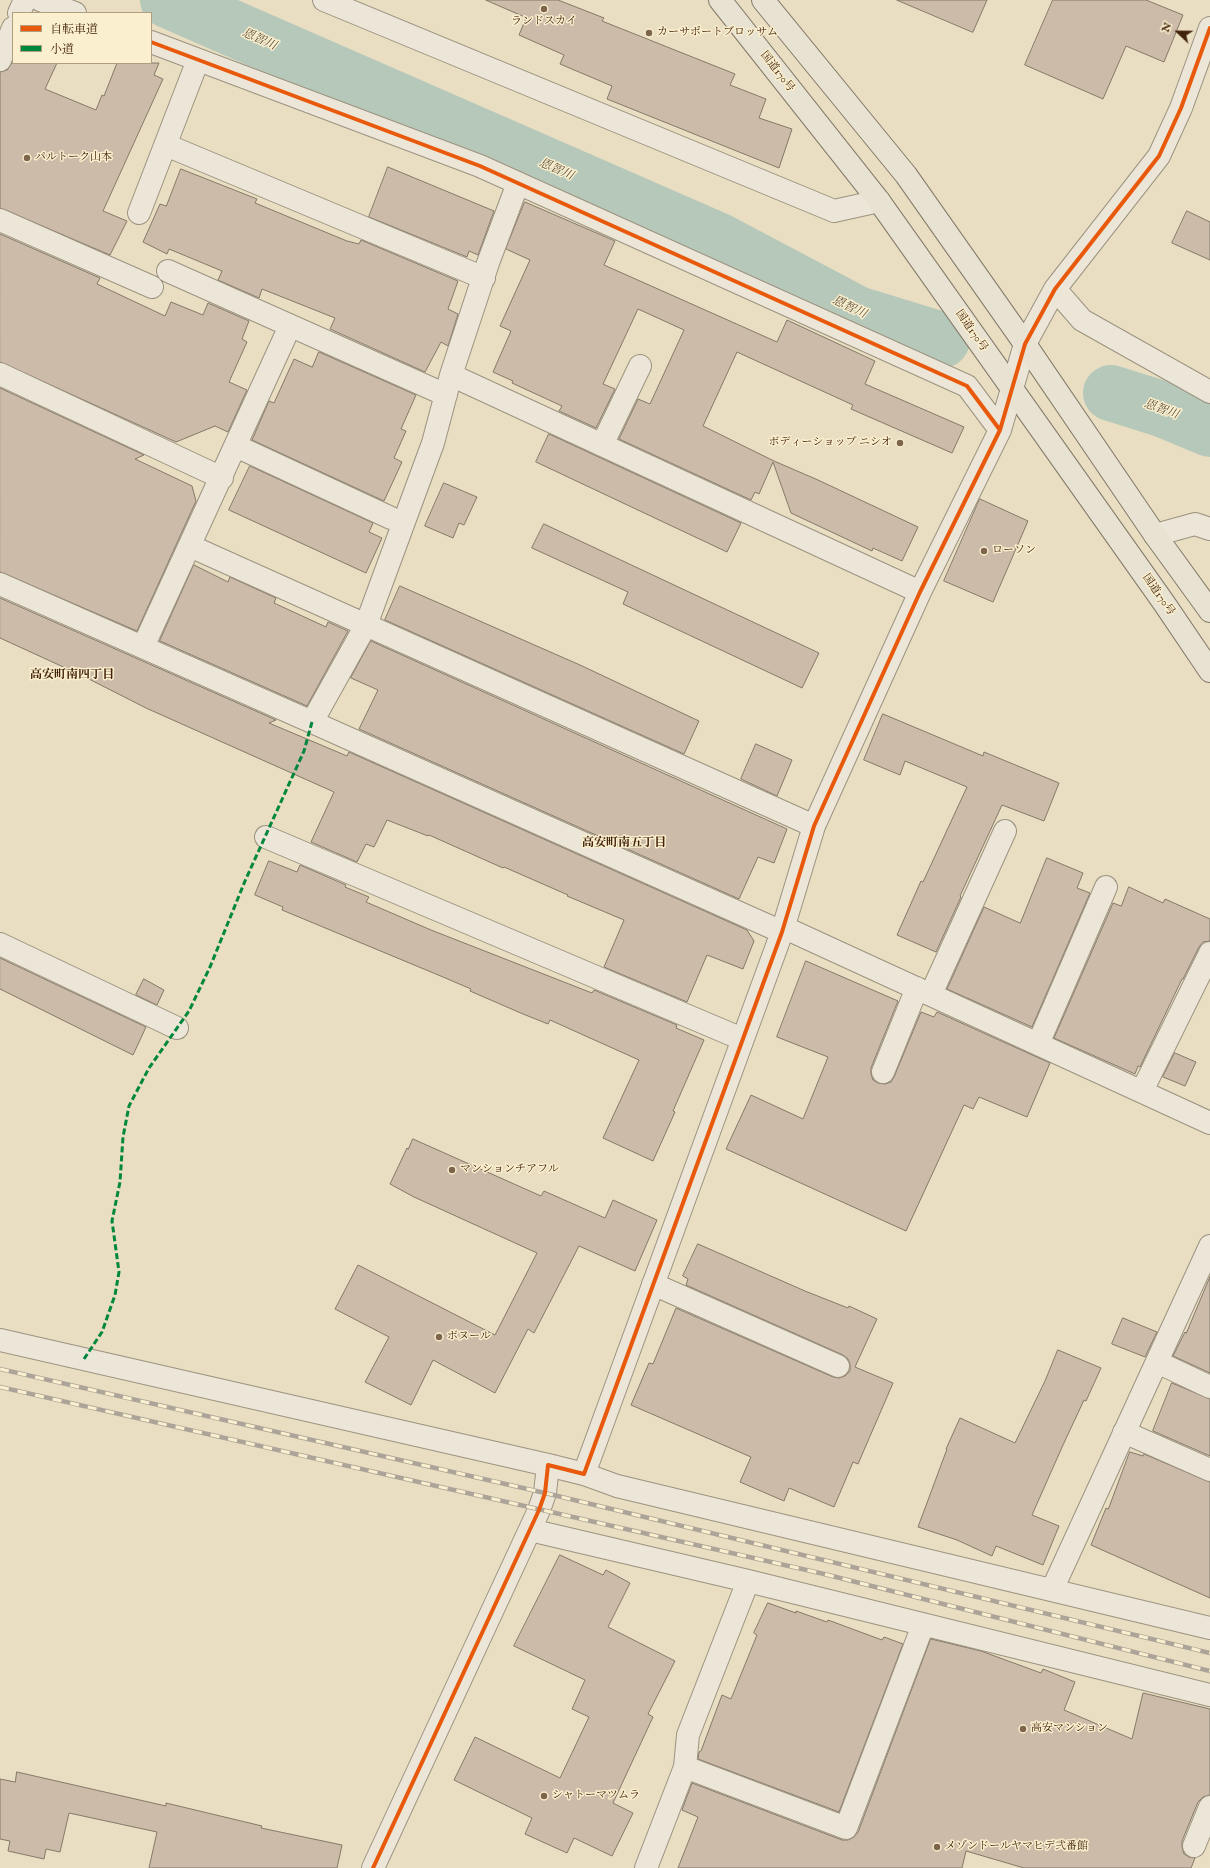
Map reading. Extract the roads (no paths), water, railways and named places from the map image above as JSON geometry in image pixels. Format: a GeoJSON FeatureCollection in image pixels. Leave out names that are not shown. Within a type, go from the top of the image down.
{"type":"FeatureCollection","features":[{"type":"Feature","properties":{"kind":"highway","name":"国道170号"},"geometry":{"type":"LineString","coordinates":[[720,0],[879,201],[1210,671]]}},
{"type":"Feature","properties":{"kind":"highway"},"geometry":{"type":"LineString","coordinates":[[763,0],[906,175],[1004,314],[1029,336],[1071,412],[1155,535],[1210,611]]}},
{"type":"Feature","properties":{"kind":"street"},"geometry":{"type":"LineString","coordinates":[[19,12],[25,0]]}},
{"type":"Feature","properties":{"kind":"street"},"geometry":{"type":"LineString","coordinates":[[40,0],[72,12]]}},
{"type":"Feature","properties":{"kind":"street"},"geometry":{"type":"LineString","coordinates":[[324,0],[834,211],[879,201]]}},
{"type":"Feature","properties":{"kind":"street"},"geometry":{"type":"LineString","coordinates":[[0,60],[12,30]]}},
{"type":"Feature","properties":{"kind":"street"},"geometry":{"type":"LineString","coordinates":[[584,1474],[782,929],[814,826],[920,592],[1000,430],[1029,336],[1055,289],[1159,156],[1181,108],[1209,36]]}},
{"type":"Feature","properties":{"kind":"street"},"geometry":{"type":"LineString","coordinates":[[152,42],[480,166],[967,386],[1000,430]]}},
{"type":"Feature","properties":{"kind":"street"},"geometry":{"type":"LineString","coordinates":[[139,213],[198,60]]}},
{"type":"Feature","properties":{"kind":"street"},"geometry":{"type":"LineString","coordinates":[[166,145],[484,278]]}},
{"type":"Feature","properties":{"kind":"street"},"geometry":{"type":"LineString","coordinates":[[312,722],[366,625],[433,443],[449,385],[484,278],[518,183]]}},
{"type":"Feature","properties":{"kind":"street"},"geometry":{"type":"LineString","coordinates":[[0,220],[152,287]]}},
{"type":"Feature","properties":{"kind":"street"},"geometry":{"type":"LineString","coordinates":[[168,271],[290,326],[449,385],[602,445],[920,592]]}},
{"type":"Feature","properties":{"kind":"street"},"geometry":{"type":"LineString","coordinates":[[1055,289],[1082,320],[1210,392]]}},
{"type":"Feature","properties":{"kind":"street"},"geometry":{"type":"LineString","coordinates":[[143,647],[222,478],[290,326]]}},
{"type":"Feature","properties":{"kind":"street"},"geometry":{"type":"LineString","coordinates":[[602,445],[640,366]]}},
{"type":"Feature","properties":{"kind":"street"},"geometry":{"type":"LineString","coordinates":[[0,374],[222,478]]}},
{"type":"Feature","properties":{"kind":"street"},"geometry":{"type":"LineString","coordinates":[[236,446],[391,518]]}},
{"type":"Feature","properties":{"kind":"street"},"geometry":{"type":"LineString","coordinates":[[1155,535],[1195,524],[1210,529]]}},
{"type":"Feature","properties":{"kind":"street"},"geometry":{"type":"LineString","coordinates":[[190,546],[814,826]]}},
{"type":"Feature","properties":{"kind":"street"},"geometry":{"type":"LineString","coordinates":[[0,584],[924,991],[1210,1123]]}},
{"type":"Feature","properties":{"kind":"street"},"geometry":{"type":"LineString","coordinates":[[883,1072],[1005,832]]}},
{"type":"Feature","properties":{"kind":"street"},"geometry":{"type":"LineString","coordinates":[[266,837],[742,1039]]}},
{"type":"Feature","properties":{"kind":"street"},"geometry":{"type":"LineString","coordinates":[[1038,1044],[1106,887]]}},
{"type":"Feature","properties":{"kind":"street"},"geometry":{"type":"LineString","coordinates":[[0,944],[177,1028]]}},
{"type":"Feature","properties":{"kind":"street"},"geometry":{"type":"LineString","coordinates":[[1142,1092],[1210,953]]}},
{"type":"Feature","properties":{"kind":"street"},"geometry":{"type":"LineString","coordinates":[[1052,1590],[1210,1246]]}},
{"type":"Feature","properties":{"kind":"street"},"geometry":{"type":"LineString","coordinates":[[653,1284],[838,1366]]}},
{"type":"Feature","properties":{"kind":"street"},"geometry":{"type":"LineString","coordinates":[[0,1340],[548,1464],[584,1474],[617,1486],[1210,1628]]}},
{"type":"Feature","properties":{"kind":"street"},"geometry":{"type":"LineString","coordinates":[[1156,1362],[1210,1386]]}},
{"type":"Feature","properties":{"kind":"street"},"geometry":{"type":"LineString","coordinates":[[1124,1432],[1210,1470]]}},
{"type":"Feature","properties":{"kind":"street"},"geometry":{"type":"LineString","coordinates":[[373,1868],[540,1510],[545,1493],[548,1464]]}},
{"type":"Feature","properties":{"kind":"street"},"geometry":{"type":"LineString","coordinates":[[530,1530],[748,1581],[1210,1695]]}},
{"type":"Feature","properties":{"kind":"street"},"geometry":{"type":"LineString","coordinates":[[646,1868],[685,1767],[688,1735],[748,1581]]}},
{"type":"Feature","properties":{"kind":"street"},"geometry":{"type":"LineString","coordinates":[[685,1767],[846,1828],[923,1624]]}},
{"type":"Feature","properties":{"kind":"street"},"geometry":{"type":"LineString","coordinates":[[1194,1846],[1210,1807]]}},
{"type":"Feature","properties":{"kind":"waterway","name":"恩智川"},"geometry":{"type":"LineString","coordinates":[[168,0],[719,241],[857,314],[942,340]]}},
{"type":"Feature","properties":{"kind":"waterway","name":"恩智川"},"geometry":{"type":"LineString","coordinates":[[1111,393],[1162,409],[1210,429]]}},
{"type":"Feature","properties":{"kind":"railway"},"geometry":{"type":"LineString","coordinates":[[0,1369],[545,1493],[1210,1653]]}},
{"type":"Feature","properties":{"kind":"railway"},"geometry":{"type":"LineString","coordinates":[[0,1387],[824,1574],[1210,1671]]}},
{"type":"Feature","properties":{"kind":"place","name":"ランドスカイ"},"geometry":{"type":"Point","coordinates":[544,9]}},
{"type":"Feature","properties":{"kind":"place","name":"カーサポートブロッサム"},"geometry":{"type":"Point","coordinates":[649,33]}},
{"type":"Feature","properties":{"kind":"place","name":"パルトーク山本"},"geometry":{"type":"Point","coordinates":[27,158]}},
{"type":"Feature","properties":{"kind":"place","name":"ボディーショップ ニシオ"},"geometry":{"type":"Point","coordinates":[900,443]}},
{"type":"Feature","properties":{"kind":"place","name":"ローソン"},"geometry":{"type":"Point","coordinates":[984,551]}},
{"type":"Feature","properties":{"kind":"place","name":"マンションチアフル"},"geometry":{"type":"Point","coordinates":[452,1170]}},
{"type":"Feature","properties":{"kind":"place","name":"ボヌール"},"geometry":{"type":"Point","coordinates":[439,1337]}},
{"type":"Feature","properties":{"kind":"place","name":"高安マンション"},"geometry":{"type":"Point","coordinates":[1023,1729]}},
{"type":"Feature","properties":{"kind":"place","name":"シャトーマツムラ"},"geometry":{"type":"Point","coordinates":[544,1796]}},
{"type":"Feature","properties":{"kind":"place","name":"メゾンドールヤマヒデ弐番館"},"geometry":{"type":"Point","coordinates":[937,1847]}},
{"type":"Feature","properties":{"kind":"district","name":"高安町南四丁目"},"geometry":{"type":"Point","coordinates":[72,676]}},
{"type":"Feature","properties":{"kind":"district","name":"高安町南五丁目"},"geometry":{"type":"Point","coordinates":[624,844]}}]}
